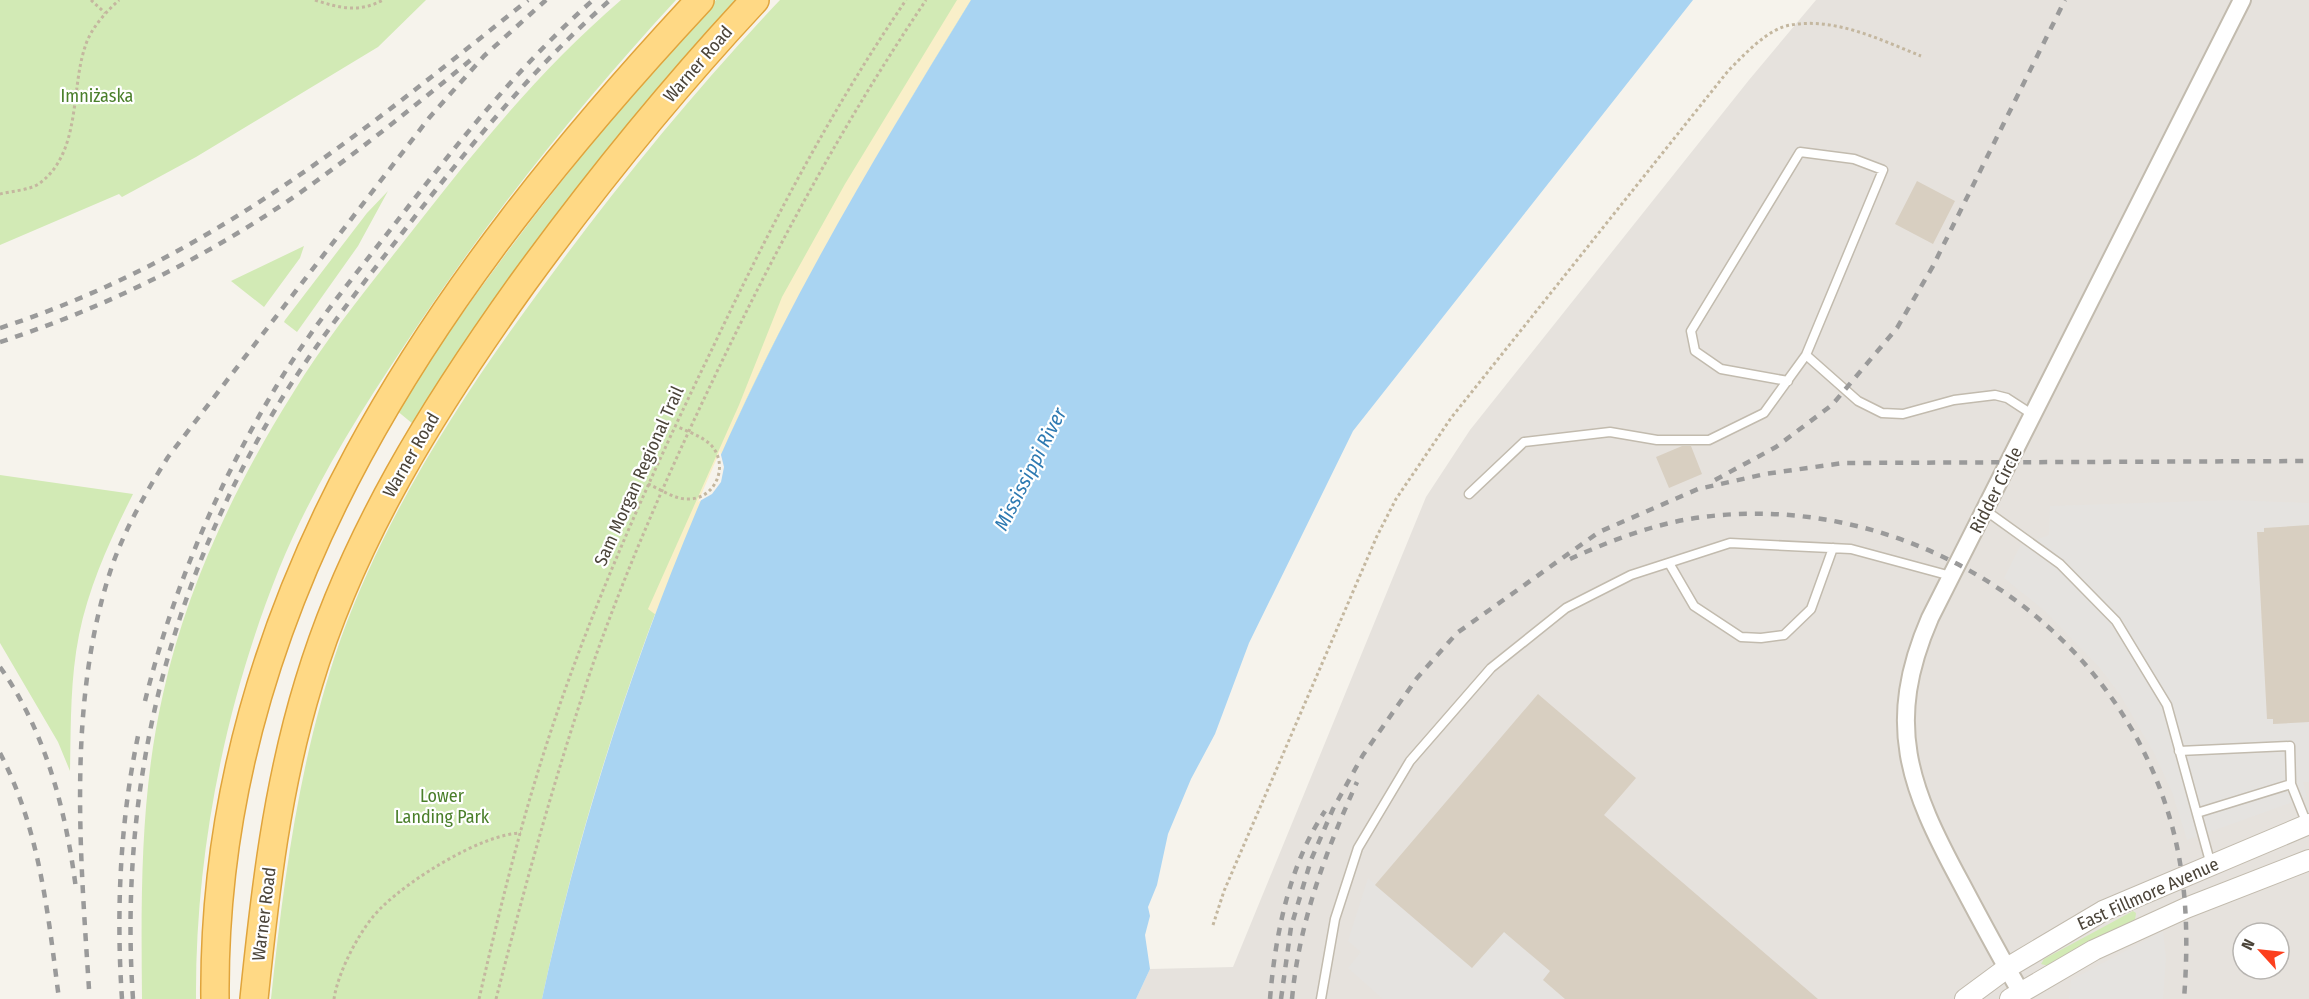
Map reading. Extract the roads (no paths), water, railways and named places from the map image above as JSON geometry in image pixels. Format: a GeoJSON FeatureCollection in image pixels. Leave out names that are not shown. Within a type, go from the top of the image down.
{"type":"FeatureCollection","features":[{"type":"Feature","properties":{"kind":"highway"},"geometry":{"type":"LineString","coordinates":[[215,999],[222,875],[248,726],[283,615],[334,496],[388,400],[501,237],[597,116],[700,0]]}},
{"type":"Feature","properties":{"kind":"highway","name":"Warner Road"},"geometry":{"type":"LineString","coordinates":[[254,999],[271,850],[294,735],[329,624],[377,514],[416,442],[454,383],[546,252],[649,121],[755,0]]}},
{"type":"Feature","properties":{"kind":"street","name":"Ridder Circle"},"geometry":{"type":"LineString","coordinates":[[2015,995],[2007,968],[1921,804],[1906,744],[1905,706],[1911,668],[1929,618],[1986,510],[2242,0]]}},
{"type":"Feature","properties":{"kind":"street","name":"East Fillmore Avenue"},"geometry":{"type":"LineString","coordinates":[[1965,999],[2007,968],[2103,911],[2308,824]]}},
{"type":"Feature","properties":{"kind":"street","name":"East Fillmore Avenue"},"geometry":{"type":"LineString","coordinates":[[2015,995],[2094,950],[2186,908],[2309,860]]}},
{"type":"Feature","properties":{"kind":"lane"},"geometry":{"type":"LineString","coordinates":[[1468,494],[1524,442],[1610,432],[1658,440],[1709,440],[1764,413],[1788,381],[1806,355],[1883,170],[1854,159],[1800,152],[1691,331],[1695,351],[1721,369],[1788,381]]}},
{"type":"Feature","properties":{"kind":"lane"},"geometry":{"type":"LineString","coordinates":[[1806,355],[1858,400],[1882,413],[1903,414],[1954,400],[1995,395],[2007,398],[2033,415]]}},
{"type":"Feature","properties":{"kind":"lane"},"geometry":{"type":"LineString","coordinates":[[1986,510],[2060,564],[2116,621],[2167,705],[2211,865]]}},
{"type":"Feature","properties":{"kind":"lane"},"geometry":{"type":"LineString","coordinates":[[1321,999],[1335,919],[1358,848],[1410,761],[1491,668],[1566,608],[1631,575],[1730,543],[1851,549],[1952,576]]}},
{"type":"Feature","properties":{"kind":"lane"},"geometry":{"type":"LineString","coordinates":[[1669,563],[1694,606],[1741,637],[1784,636],[1811,609],[1833,548]]}},
{"type":"Feature","properties":{"kind":"lane"},"geometry":{"type":"LineString","coordinates":[[2180,751],[2290,746],[2291,784],[2308,824]]}},
{"type":"Feature","properties":{"kind":"lane"},"geometry":{"type":"LineString","coordinates":[[2196,813],[2291,784]]}},
{"type":"Feature","properties":{"kind":"water","name":"Mississippi River"},"geometry":{"type":"Polygon","coordinates":[[[971,0],[1693,0],[1353,431],[1249,643],[1215,734],[1191,779],[1168,834],[1157,885],[1148,907],[1150,916],[1145,935],[1150,969],[1136,999],[542,999],[562,913],[611,743],[639,658],[704,493],[740,412],[801,290],[872,165],[971,0]]]}},
{"type":"Feature","properties":{"kind":"railway"},"geometry":{"type":"LineString","coordinates":[[0,328],[76,300],[147,267],[215,230],[342,145],[528,0]]}},
{"type":"Feature","properties":{"kind":"railway"},"geometry":{"type":"LineString","coordinates":[[89,989],[80,829],[83,722],[88,669],[98,617],[112,566],[130,524],[168,457],[429,118],[484,56],[546,0]]}},
{"type":"Feature","properties":{"kind":"railway"},"geometry":{"type":"LineString","coordinates":[[145,701],[168,620],[198,542],[252,428],[287,369],[334,302],[468,131],[540,50],[593,0]]}},
{"type":"Feature","properties":{"kind":"railway"},"geometry":{"type":"LineString","coordinates":[[133,999],[131,919],[134,840],[144,762],[161,685],[183,610],[211,536],[244,465],[284,395],[312,353],[427,201],[527,82],[610,0]]}},
{"type":"Feature","properties":{"kind":"railway"},"geometry":{"type":"LineString","coordinates":[[1715,480],[1776,447],[1832,405],[1897,328],[1933,266],[2065,0]]}},
{"type":"Feature","properties":{"kind":"railway"},"geometry":{"type":"LineString","coordinates":[[0,342],[42,328],[124,293],[242,231],[335,167],[473,58]]}},
{"type":"Feature","properties":{"kind":"railway"},"geometry":{"type":"LineString","coordinates":[[1281,999],[1291,927],[1311,860],[1333,809],[1363,755],[1417,678],[1457,633],[1599,532],[1698,489],[1765,474],[1843,463],[2309,461]]}},
{"type":"Feature","properties":{"kind":"railway"},"geometry":{"type":"LineString","coordinates":[[1570,559],[1628,535],[1689,519],[1765,514],[1840,522],[1912,543],[1979,576],[2040,620],[2093,673],[2135,736],[2166,806],[2178,854],[2186,926],[2184,999]]}},
{"type":"Feature","properties":{"kind":"railway"},"geometry":{"type":"LineString","coordinates":[[0,667],[30,718],[52,773],[60,802],[76,889]]}},
{"type":"Feature","properties":{"kind":"railway"},"geometry":{"type":"LineString","coordinates":[[122,999],[119,933],[123,834],[138,736]]}},
{"type":"Feature","properties":{"kind":"railway"},"geometry":{"type":"LineString","coordinates":[[0,753],[14,782],[33,842],[46,904],[59,999]]}},
{"type":"Feature","properties":{"kind":"railway"},"geometry":{"type":"LineString","coordinates":[[1292,999],[1307,915],[1335,834],[1357,782]]}},
{"type":"Feature","properties":{"kind":"railway"},"geometry":{"type":"LineString","coordinates":[[1270,999],[1280,926],[1293,878],[1302,854],[1325,811]]}},
{"type":"Feature","properties":{"kind":"park label","name":"Imniżaska"},"geometry":{"type":"Point","coordinates":[97,96]}},
{"type":"Feature","properties":{"kind":"park label","name":"Lower Landing Park"},"geometry":{"type":"Point","coordinates":[442,806]}}]}
